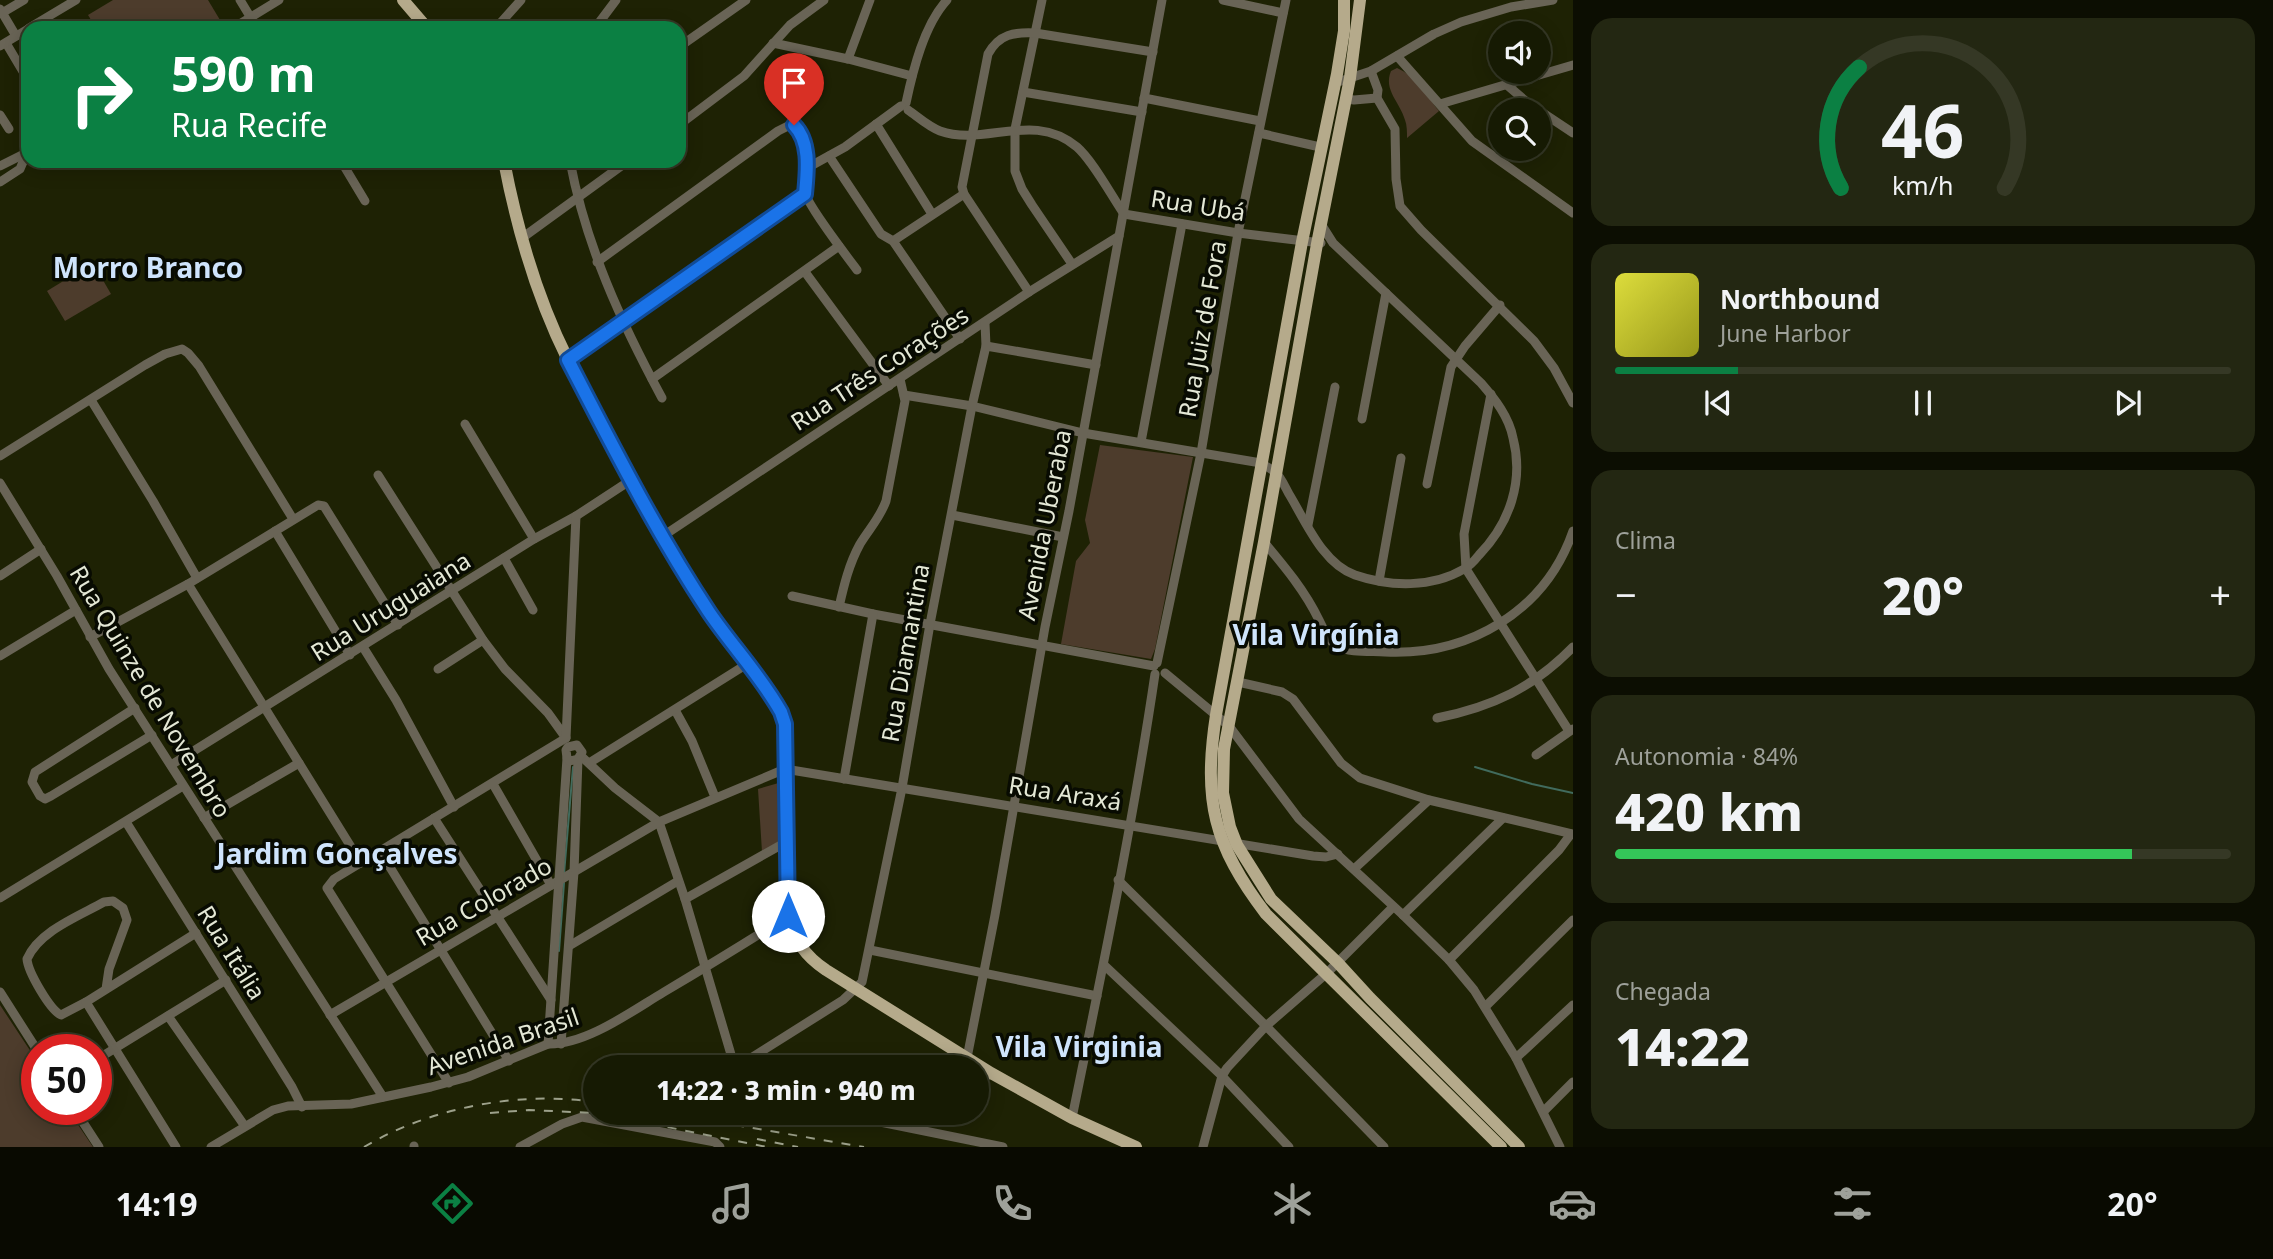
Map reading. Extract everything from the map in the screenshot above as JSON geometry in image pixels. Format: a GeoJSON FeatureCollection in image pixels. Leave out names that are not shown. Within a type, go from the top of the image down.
{"type":"FeatureCollection","features":[{"type":"Feature","properties":{"kind":"main road"},"geometry":{"type":"LineString","coordinates":[[403,0],[421,21]]}},
{"type":"Feature","properties":{"kind":"main road"},"geometry":{"type":"LineString","coordinates":[[1345,0],[1344,31],[1335,83],[1301,242],[1216,715],[1210,756],[1210,793],[1223,842],[1242,880],[1266,914],[1501,1147]]}},
{"type":"Feature","properties":{"kind":"main road"},"geometry":{"type":"LineString","coordinates":[[1361,0],[1350,78],[1317,244],[1265,542],[1242,649],[1223,763],[1223,793],[1237,845],[1271,899],[1338,963],[1519,1147]]}},
{"type":"Feature","properties":{"kind":"main road"},"geometry":{"type":"LineString","coordinates":[[505,168],[522,237],[541,295],[568,360],[663,536],[710,613],[783,717],[788,916],[794,937],[807,956],[826,970],[962,1055]]}},
{"type":"Feature","properties":{"kind":"main road"},"geometry":{"type":"LineString","coordinates":[[1314,179],[1329,182]]}},
{"type":"Feature","properties":{"kind":"main road"},"geometry":{"type":"LineString","coordinates":[[1273,400],[1289,402]]}},
{"type":"Feature","properties":{"kind":"main road"},"geometry":{"type":"LineString","coordinates":[[991,1073],[1072,1118],[1136,1147]]}},
{"type":"Feature","properties":{"kind":"main road"},"geometry":{"type":"LineString","coordinates":[[1437,1084],[1448,1076]]}},
{"type":"Feature","properties":{"kind":"street"},"geometry":{"type":"LineString","coordinates":[[16,36],[1,11],[24,0]]}},
{"type":"Feature","properties":{"kind":"street"},"geometry":{"type":"LineString","coordinates":[[41,21],[76,0]]}},
{"type":"Feature","properties":{"kind":"street"},"geometry":{"type":"LineString","coordinates":[[240,0],[252,21]]}},
{"type":"Feature","properties":{"kind":"street"},"geometry":{"type":"LineString","coordinates":[[245,21],[279,0]]}},
{"type":"Feature","properties":{"kind":"street"},"geometry":{"type":"LineString","coordinates":[[502,21],[521,0]]}},
{"type":"Feature","properties":{"kind":"street"},"geometry":{"type":"LineString","coordinates":[[600,21],[617,0]]}},
{"type":"Feature","properties":{"kind":"street"},"geometry":{"type":"LineString","coordinates":[[686,42],[746,0]]}},
{"type":"Feature","properties":{"kind":"street"},"geometry":{"type":"LineString","coordinates":[[686,120],[744,76],[790,25],[824,0]]}},
{"type":"Feature","properties":{"kind":"street"},"geometry":{"type":"LineString","coordinates":[[848,59],[870,0]]}},
{"type":"Feature","properties":{"kind":"street"},"geometry":{"type":"LineString","coordinates":[[807,168],[830,156],[905,106],[931,21],[947,0]]}},
{"type":"Feature","properties":{"kind":"street"},"geometry":{"type":"LineString","coordinates":[[1042,0],[1016,129],[1015,170],[1022,189],[1073,264]]}},
{"type":"Feature","properties":{"kind":"street","name":"Avenida Uberaba"},"geometry":{"type":"LineString","coordinates":[[968,1055],[1162,0]]}},
{"type":"Feature","properties":{"kind":"street"},"geometry":{"type":"LineString","coordinates":[[1223,0],[1283,13]]}},
{"type":"Feature","properties":{"kind":"street","name":"Rua Juiz de Fora"},"geometry":{"type":"LineString","coordinates":[[1072,1118],[1104,965],[1201,453],[1238,233],[1286,0]]}},
{"type":"Feature","properties":{"kind":"street"},"geometry":{"type":"LineString","coordinates":[[1335,83],[1371,71],[1434,34],[1461,22],[1511,7],[1553,0]]}},
{"type":"Feature","properties":{"kind":"street"},"geometry":{"type":"LineString","coordinates":[[21,33],[3,44],[21,70]]}},
{"type":"Feature","properties":{"kind":"street"},"geometry":{"type":"LineString","coordinates":[[1028,292],[962,187],[988,54],[994,44],[1005,36],[1017,33],[1035,33],[1153,52]]}},
{"type":"Feature","properties":{"kind":"street"},"geometry":{"type":"LineString","coordinates":[[773,43],[912,76]]}},
{"type":"Feature","properties":{"kind":"street"},"geometry":{"type":"LineString","coordinates":[[1397,56],[1479,146],[1573,213]]}},
{"type":"Feature","properties":{"kind":"street"},"geometry":{"type":"LineString","coordinates":[[1440,104],[1573,65]]}},
{"type":"Feature","properties":{"kind":"street"},"geometry":{"type":"LineString","coordinates":[[1371,71],[1378,90],[1377,98],[1395,129],[1396,179],[1400,206],[1420,230],[1534,341],[1554,368],[1573,403]]}},
{"type":"Feature","properties":{"kind":"street"},"geometry":{"type":"LineString","coordinates":[[1507,85],[1528,103],[1573,133]]}},
{"type":"Feature","properties":{"kind":"street"},"geometry":{"type":"LineString","coordinates":[[1023,92],[1142,112]]}},
{"type":"Feature","properties":{"kind":"street"},"geometry":{"type":"LineString","coordinates":[[1144,98],[1260,121]]}},
{"type":"Feature","properties":{"kind":"street"},"geometry":{"type":"LineString","coordinates":[[1346,99],[1377,98]]}},
{"type":"Feature","properties":{"kind":"street","name":"Rua Ubá"},"geometry":{"type":"LineString","coordinates":[[905,106],[939,130],[950,133],[973,134],[1016,129],[1052,133],[1079,148],[1124,214],[1301,242],[1333,243]]}},
{"type":"Feature","properties":{"kind":"street"},"geometry":{"type":"LineString","coordinates":[[0,115],[9,129]]}},
{"type":"Feature","properties":{"kind":"street"},"geometry":{"type":"LineString","coordinates":[[597,262],[790,124],[801,133],[807,168],[805,194],[857,270]]}},
{"type":"Feature","properties":{"kind":"street"},"geometry":{"type":"LineString","coordinates":[[876,124],[932,214]]}},
{"type":"Feature","properties":{"kind":"street"},"geometry":{"type":"LineString","coordinates":[[1259,133],[1320,146]]}},
{"type":"Feature","properties":{"kind":"street"},"geometry":{"type":"LineString","coordinates":[[0,166],[21,156]]}},
{"type":"Feature","properties":{"kind":"street"},"geometry":{"type":"LineString","coordinates":[[830,156],[881,234],[893,241],[960,339]]}},
{"type":"Feature","properties":{"kind":"street"},"geometry":{"type":"LineString","coordinates":[[0,183],[21,167]]}},
{"type":"Feature","properties":{"kind":"street"},"geometry":{"type":"LineString","coordinates":[[345,168],[365,201]]}},
{"type":"Feature","properties":{"kind":"street"},"geometry":{"type":"LineString","coordinates":[[571,168],[577,198],[597,262],[622,323],[662,398]]}},
{"type":"Feature","properties":{"kind":"street"},"geometry":{"type":"LineString","coordinates":[[522,237],[618,168]]}},
{"type":"Feature","properties":{"kind":"street"},"geometry":{"type":"LineString","coordinates":[[568,360],[805,194]]}},
{"type":"Feature","properties":{"kind":"street"},"geometry":{"type":"LineString","coordinates":[[893,241],[964,194]]}},
{"type":"Feature","properties":{"kind":"street"},"geometry":{"type":"LineString","coordinates":[[1142,442],[1182,224]]}},
{"type":"Feature","properties":{"kind":"street"},"geometry":{"type":"LineString","coordinates":[[904,395],[972,406],[1083,433],[1261,463],[1276,473],[1334,563],[1356,576],[1400,584],[1422,583],[1466,569],[1494,539],[1506,519],[1517,475],[1513,436],[1501,408],[1491,394],[1333,243],[1321,224]]}},
{"type":"Feature","properties":{"kind":"street","name":"Rua Três Corações"},"geometry":{"type":"LineString","coordinates":[[663,536],[1028,292],[1119,236]]}},
{"type":"Feature","properties":{"kind":"street"},"geometry":{"type":"LineString","coordinates":[[652,379],[839,246]]}},
{"type":"Feature","properties":{"kind":"street"},"geometry":{"type":"LineString","coordinates":[[805,272],[889,386]]}},
{"type":"Feature","properties":{"kind":"street"},"geometry":{"type":"LineString","coordinates":[[1362,419],[1386,293]]}},
{"type":"Feature","properties":{"kind":"street"},"geometry":{"type":"LineString","coordinates":[[1427,484],[1447,380],[1456,358],[1500,305]]}},
{"type":"Feature","properties":{"kind":"street","name":"Rua Diamantina"},"geometry":{"type":"LineString","coordinates":[[858,989],[870,950],[902,788],[930,624],[986,346],[985,323]]}},
{"type":"Feature","properties":{"kind":"street"},"geometry":{"type":"LineString","coordinates":[[986,346],[1096,365]]}},
{"type":"Feature","properties":{"kind":"street"},"geometry":{"type":"LineString","coordinates":[[0,456],[155,359],[182,349],[199,366],[293,519]]}},
{"type":"Feature","properties":{"kind":"street"},"geometry":{"type":"LineString","coordinates":[[839,607],[855,554],[880,517],[886,501],[903,414],[904,395],[900,379]]}},
{"type":"Feature","properties":{"kind":"street"},"geometry":{"type":"LineString","coordinates":[[1308,525],[1335,387]]}},
{"type":"Feature","properties":{"kind":"street"},"geometry":{"type":"LineString","coordinates":[[1491,394],[1466,522],[1466,569],[1500,625],[1571,730],[1535,755]]}},
{"type":"Feature","properties":{"kind":"street"},"geometry":{"type":"LineString","coordinates":[[91,400],[153,500],[197,579]]}},
{"type":"Feature","properties":{"kind":"street"},"geometry":{"type":"LineString","coordinates":[[465,424],[534,539]]}},
{"type":"Feature","properties":{"kind":"street"},"geometry":{"type":"LineString","coordinates":[[1379,581],[1401,458]]}},
{"type":"Feature","properties":{"kind":"street"},"geometry":{"type":"LineString","coordinates":[[378,475],[483,640],[505,668],[548,713],[568,742],[580,748],[583,759],[561,1044]]}},
{"type":"Feature","properties":{"kind":"street","name":"Rua Uruguaiana"},"geometry":{"type":"LineString","coordinates":[[171,765],[631,480]]}},
{"type":"Feature","properties":{"kind":"street","name":"Rua Quinze de Novembro"},"geometry":{"type":"LineString","coordinates":[[0,483],[90,637],[383,1097]]}},
{"type":"Feature","properties":{"kind":"street"},"geometry":{"type":"LineString","coordinates":[[90,637],[197,579],[313,506],[324,506],[398,625]]}},
{"type":"Feature","properties":{"kind":"street"},"geometry":{"type":"LineString","coordinates":[[952,515],[1063,537]]}},
{"type":"Feature","properties":{"kind":"street"},"geometry":{"type":"LineString","coordinates":[[548,1044],[568,742],[576,516]]}},
{"type":"Feature","properties":{"kind":"street"},"geometry":{"type":"LineString","coordinates":[[275,531],[350,655]]}},
{"type":"Feature","properties":{"kind":"street"},"geometry":{"type":"LineString","coordinates":[[1265,542],[1295,579],[1330,640],[1338,647],[1349,650],[1390,652],[1443,648],[1500,625],[1537,591],[1559,561],[1573,531]]}},
{"type":"Feature","properties":{"kind":"street"},"geometry":{"type":"LineString","coordinates":[[0,576],[41,550]]}},
{"type":"Feature","properties":{"kind":"street"},"geometry":{"type":"LineString","coordinates":[[504,558],[533,610]]}},
{"type":"Feature","properties":{"kind":"street"},"geometry":{"type":"LineString","coordinates":[[188,584],[361,863]]}},
{"type":"Feature","properties":{"kind":"street"},"geometry":{"type":"LineString","coordinates":[[792,596],[1158,669],[1229,726],[1299,819],[1448,960],[1486,1006],[1544,1111],[1560,1147]]}},
{"type":"Feature","properties":{"kind":"street"},"geometry":{"type":"LineString","coordinates":[[0,656],[76,610]]}},
{"type":"Feature","properties":{"kind":"street"},"geometry":{"type":"LineString","coordinates":[[844,779],[873,614]]}},
{"type":"Feature","properties":{"kind":"street"},"geometry":{"type":"LineString","coordinates":[[438,669],[483,640]]}},
{"type":"Feature","properties":{"kind":"street"},"geometry":{"type":"LineString","coordinates":[[363,647],[396,700],[454,807]]}},
{"type":"Feature","properties":{"kind":"street"},"geometry":{"type":"LineString","coordinates":[[1437,718],[1494,702],[1536,680],[1573,647]]}},
{"type":"Feature","properties":{"kind":"street"},"geometry":{"type":"LineString","coordinates":[[567,758],[575,761],[583,759],[675,710],[747,664]]}},
{"type":"Feature","properties":{"kind":"street"},"geometry":{"type":"LineString","coordinates":[[1238,682],[1282,692],[1293,699],[1351,772],[1360,778],[1429,800],[1572,834],[1448,960]]}},
{"type":"Feature","properties":{"kind":"street"},"geometry":{"type":"LineString","coordinates":[[135,708],[35,772],[32,782],[40,796],[45,799],[51,796],[152,735]]}},
{"type":"Feature","properties":{"kind":"street"},"geometry":{"type":"LineString","coordinates":[[675,710],[692,741],[715,797]]}},
{"type":"Feature","properties":{"kind":"street"},"geometry":{"type":"LineString","coordinates":[[450,1083],[327,891],[328,885],[334,878],[434,818],[568,742]]}},
{"type":"Feature","properties":{"kind":"street"},"geometry":{"type":"LineString","coordinates":[[583,759],[659,822],[731,1055]]}},
{"type":"Feature","properties":{"kind":"street"},"geometry":{"type":"LineString","coordinates":[[204,818],[299,763]]}},
{"type":"Feature","properties":{"kind":"street","name":"Rua Araxá"},"geometry":{"type":"LineString","coordinates":[[785,769],[1129,824],[1237,845],[1313,856],[1338,854]]}},
{"type":"Feature","properties":{"kind":"street","name":"Rua Colorado"},"geometry":{"type":"LineString","coordinates":[[330,1015],[659,822],[785,769]]}},
{"type":"Feature","properties":{"kind":"street"},"geometry":{"type":"LineString","coordinates":[[492,784],[558,881]]}},
{"type":"Feature","properties":{"kind":"street"},"geometry":{"type":"LineString","coordinates":[[0,898],[183,786]]}},
{"type":"Feature","properties":{"kind":"street"},"geometry":{"type":"LineString","coordinates":[[1354,869],[1429,800]]}},
{"type":"Feature","properties":{"kind":"street"},"geometry":{"type":"LineString","coordinates":[[434,818],[551,1000]]}},
{"type":"Feature","properties":{"kind":"street"},"geometry":{"type":"LineString","coordinates":[[1403,915],[1503,818]]}},
{"type":"Feature","properties":{"kind":"street","name":"Rua Itália"},"geometry":{"type":"LineString","coordinates":[[126,822],[302,1107]]}},
{"type":"Feature","properties":{"kind":"street"},"geometry":{"type":"LineString","coordinates":[[685,899],[788,841]]}},
{"type":"Feature","properties":{"kind":"street"},"geometry":{"type":"LineString","coordinates":[[380,851],[509,1061]]}},
{"type":"Feature","properties":{"kind":"street"},"geometry":{"type":"LineString","coordinates":[[1118,880],[1384,1147]]}},
{"type":"Feature","properties":{"kind":"street"},"geometry":{"type":"LineString","coordinates":[[569,946],[678,881]]}},
{"type":"Feature","properties":{"kind":"street"},"geometry":{"type":"LineString","coordinates":[[106,989],[109,969],[127,920],[123,908],[113,901],[104,902],[59,928],[35,946],[27,959],[29,970],[56,1013],[66,1014],[196,933]]}},
{"type":"Feature","properties":{"kind":"street"},"geometry":{"type":"LineString","coordinates":[[1203,1147],[1222,1076],[1266,1026],[1338,963],[1394,907]]}},
{"type":"Feature","properties":{"kind":"street","name":"Avenida Brasil"},"geometry":{"type":"LineString","coordinates":[[211,1147],[273,1110],[288,1106],[337,1106],[450,1083],[548,1044],[561,1044],[603,1027],[788,916]]}},
{"type":"Feature","properties":{"kind":"street"},"geometry":{"type":"LineString","coordinates":[[1486,1006],[1573,920]]}},
{"type":"Feature","properties":{"kind":"street"},"geometry":{"type":"LineString","coordinates":[[870,950],[1097,996]]}},
{"type":"Feature","properties":{"kind":"street"},"geometry":{"type":"LineString","coordinates":[[1104,965],[1222,1076],[1289,1147]]}},
{"type":"Feature","properties":{"kind":"street"},"geometry":{"type":"LineString","coordinates":[[114,1049],[226,980]]}},
{"type":"Feature","properties":{"kind":"street"},"geometry":{"type":"LineString","coordinates":[[756,1055],[858,989]]}},
{"type":"Feature","properties":{"kind":"street"},"geometry":{"type":"LineString","coordinates":[[0,992],[27,1034]]}},
{"type":"Feature","properties":{"kind":"street"},"geometry":{"type":"LineString","coordinates":[[86,1003],[176,1147]]}},
{"type":"Feature","properties":{"kind":"street"},"geometry":{"type":"LineString","coordinates":[[1516,1058],[1573,1005]]}},
{"type":"Feature","properties":{"kind":"street"},"geometry":{"type":"LineString","coordinates":[[169,1016],[244,1125]]}},
{"type":"Feature","properties":{"kind":"street"},"geometry":{"type":"LineString","coordinates":[[1544,1111],[1573,1082]]}},
{"type":"Feature","properties":{"kind":"street"},"geometry":{"type":"LineString","coordinates":[[520,1147],[562,1124],[582,1118],[715,1142],[720,1147]]}},
{"type":"Feature","properties":{"kind":"street"},"geometry":{"type":"LineString","coordinates":[[85,1125],[99,1147]]}},
{"type":"Feature","properties":{"kind":"street"},"geometry":{"type":"LineString","coordinates":[[900,1125],[1003,1147]]}},
{"type":"Feature","properties":{"kind":"street"},"geometry":{"type":"LineString","coordinates":[[916,1128],[920,1125]]}},
{"type":"Feature","properties":{"kind":"shaded area"},"geometry":{"type":"Polygon","coordinates":[[[113,0],[208,0],[220,20],[92,21],[88,15],[113,0]]]}},
{"type":"Feature","properties":{"kind":"shaded area"},"geometry":{"type":"Polygon","coordinates":[[[1397,68],[1415,81],[1439,111],[1407,138],[1406,122],[1389,84],[1391,71],[1397,68]]]}},
{"type":"Feature","properties":{"kind":"shaded area"},"geometry":{"type":"Polygon","coordinates":[[[93,263],[111,294],[65,321],[47,291],[93,263]]]}},
{"type":"Feature","properties":{"kind":"shaded area"},"geometry":{"type":"Polygon","coordinates":[[[1100,445],[1193,457],[1151,659],[1061,644],[1076,561],[1090,543],[1085,520],[1100,445]]]}},
{"type":"Feature","properties":{"kind":"shaded area"},"geometry":{"type":"Polygon","coordinates":[[[782,782],[784,838],[762,852],[758,789],[782,782]]]}},
{"type":"Feature","properties":{"kind":"shaded area"},"geometry":{"type":"Polygon","coordinates":[[[0,1005],[21,1037],[21,1125],[78,1125],[93,1147],[0,1147],[0,1005]]]}},
{"type":"Feature","properties":{"kind":"waterway"},"geometry":{"type":"LineString","coordinates":[[564,874],[573,767]]}},
{"type":"Feature","properties":{"kind":"waterway"},"geometry":{"type":"LineString","coordinates":[[1475,767],[1573,793]]}},
{"type":"Feature","properties":{"kind":"waterway"},"geometry":{"type":"LineString","coordinates":[[559,951],[564,883]]}},
{"type":"Feature","properties":{"kind":"railway"},"geometry":{"type":"LineString","coordinates":[[364,1147],[418,1122],[476,1105],[536,1099],[583,1101]]}},
{"type":"Feature","properties":{"kind":"railway"},"geometry":{"type":"LineString","coordinates":[[490,1113],[529,1110],[583,1112]]}},
{"type":"Feature","properties":{"kind":"railway"},"geometry":{"type":"LineString","coordinates":[[657,1125],[767,1147]]}},
{"type":"Feature","properties":{"kind":"railway"},"geometry":{"type":"LineString","coordinates":[[735,1125],[864,1147]]}},
{"type":"Feature","properties":{"kind":"railway"},"geometry":{"type":"LineString","coordinates":[[757,1139],[798,1147]]}},
{"type":"Feature","properties":{"kind":"district","name":"Morro Branco"},"geometry":{"type":"Point","coordinates":[148,268]}},
{"type":"Feature","properties":{"kind":"district","name":"Vila Virgínia"},"geometry":{"type":"Point","coordinates":[1316,635]}},
{"type":"Feature","properties":{"kind":"district","name":"Jardim Gonçalves"},"geometry":{"type":"Point","coordinates":[337,854]}},
{"type":"Feature","properties":{"kind":"district","name":"Vila Virginia"},"geometry":{"type":"Point","coordinates":[1079,1047]}},
{"type":"Feature","properties":{"kind":"route"},"geometry":{"type":"LineString","coordinates":[[788,916],[785,724],[781,712],[691,583],[632,482],[568,360],[805,194],[807,168],[804,142],[794,125]]}}]}
